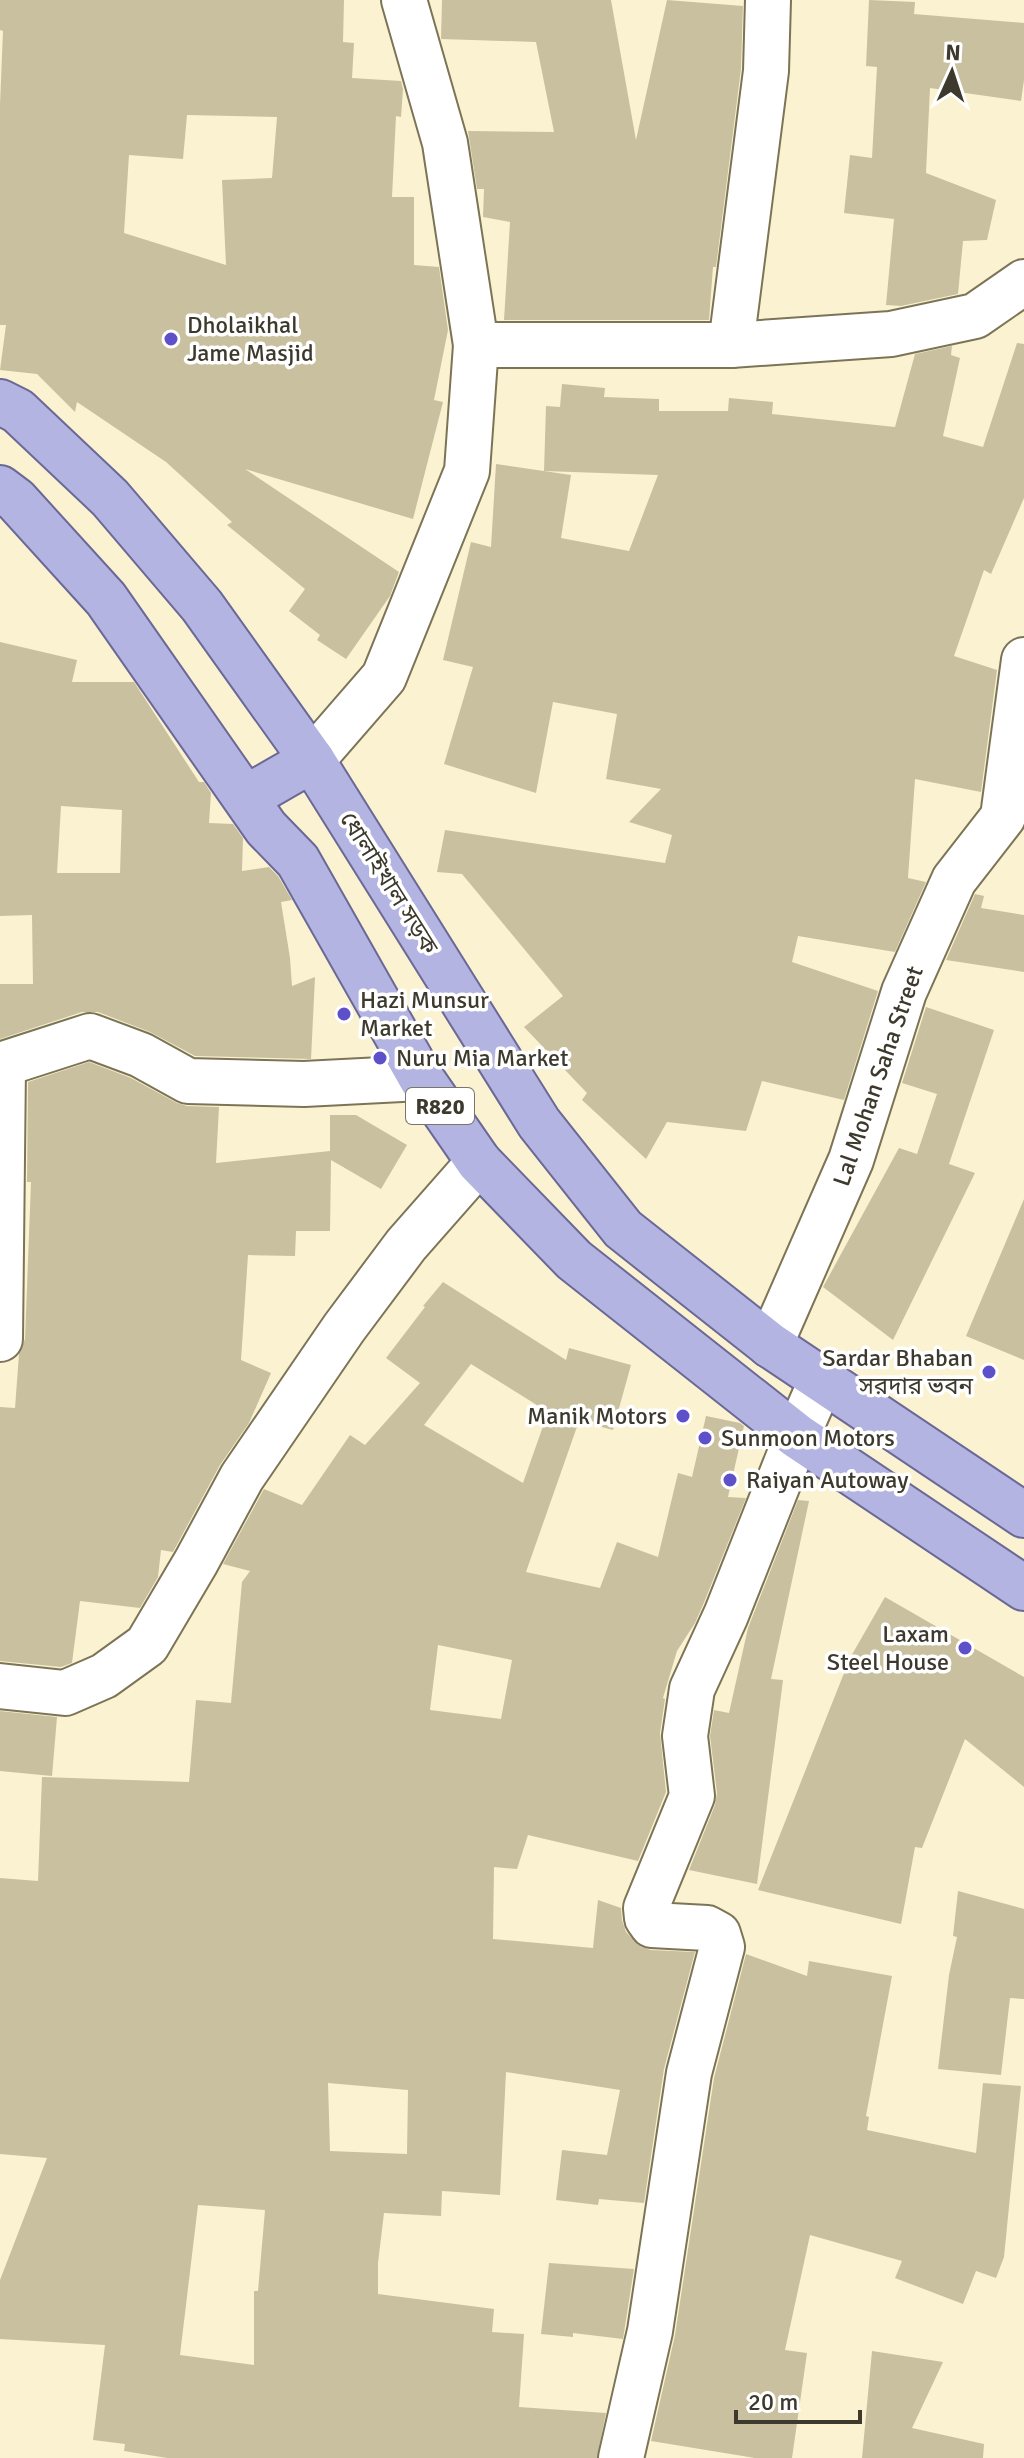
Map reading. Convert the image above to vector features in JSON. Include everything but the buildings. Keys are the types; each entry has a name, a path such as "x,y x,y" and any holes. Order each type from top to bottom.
{"main road":[{"name":"ধোলাইখাল সড়ক","path":"0,402 18,411 110,498 202,606 312,760 539,1123 623,1229 770,1345 1024,1515"},
{"name":"R820","path":"0,488 16,500 106,599 266,828 298,861 421,1078 479,1162 574,1260 797,1436 1024,1588"},
{"path":"246,798 312,760"}],"street":[{"path":"312,760 384,677 467,471 476,345 445,143 404,0"},
{"path":"731,345 766,71 768,0"},
{"path":"476,345 731,345 891,334 975,316 1024,282"},
{"path":"1014,822 1024,660"},
{"name":"Lal Mohan Saha Street","path":"770,1345 851,1160 904,992 954,880 1014,822"},
{"path":"0,1339 2,1065 90,1036 141,1055 188,1081 304,1084 421,1078"},
{"path":"0,1686 65,1693 104,1676 147,1645 242,1477 336,1340 406,1245 479,1162"},
{"path":"621,2458 650,2331 689,2073 722,1947 718,1934 707,1928 652,1925 646,1908 692,1796 685,1736 692,1689 726,1615 822,1379"}],"place":[{"name":"Dholaikhal Jame Masjid","path":"171,339"},
{"name":"Hazi Munsur Market","path":"344,1014"},
{"name":"Nuru Mia Market","path":"380,1058"},
{"name":"Sardar Bhaban সরদার ভবন","path":"989,1372"},
{"name":"Manik Motors","path":"683,1416"},
{"name":"Sunmoon Motors","path":"705,1438"},
{"name":"Raiyan Autoway","path":"730,1480"},
{"name":"Laxam Steel House","path":"965,1648"}]}
